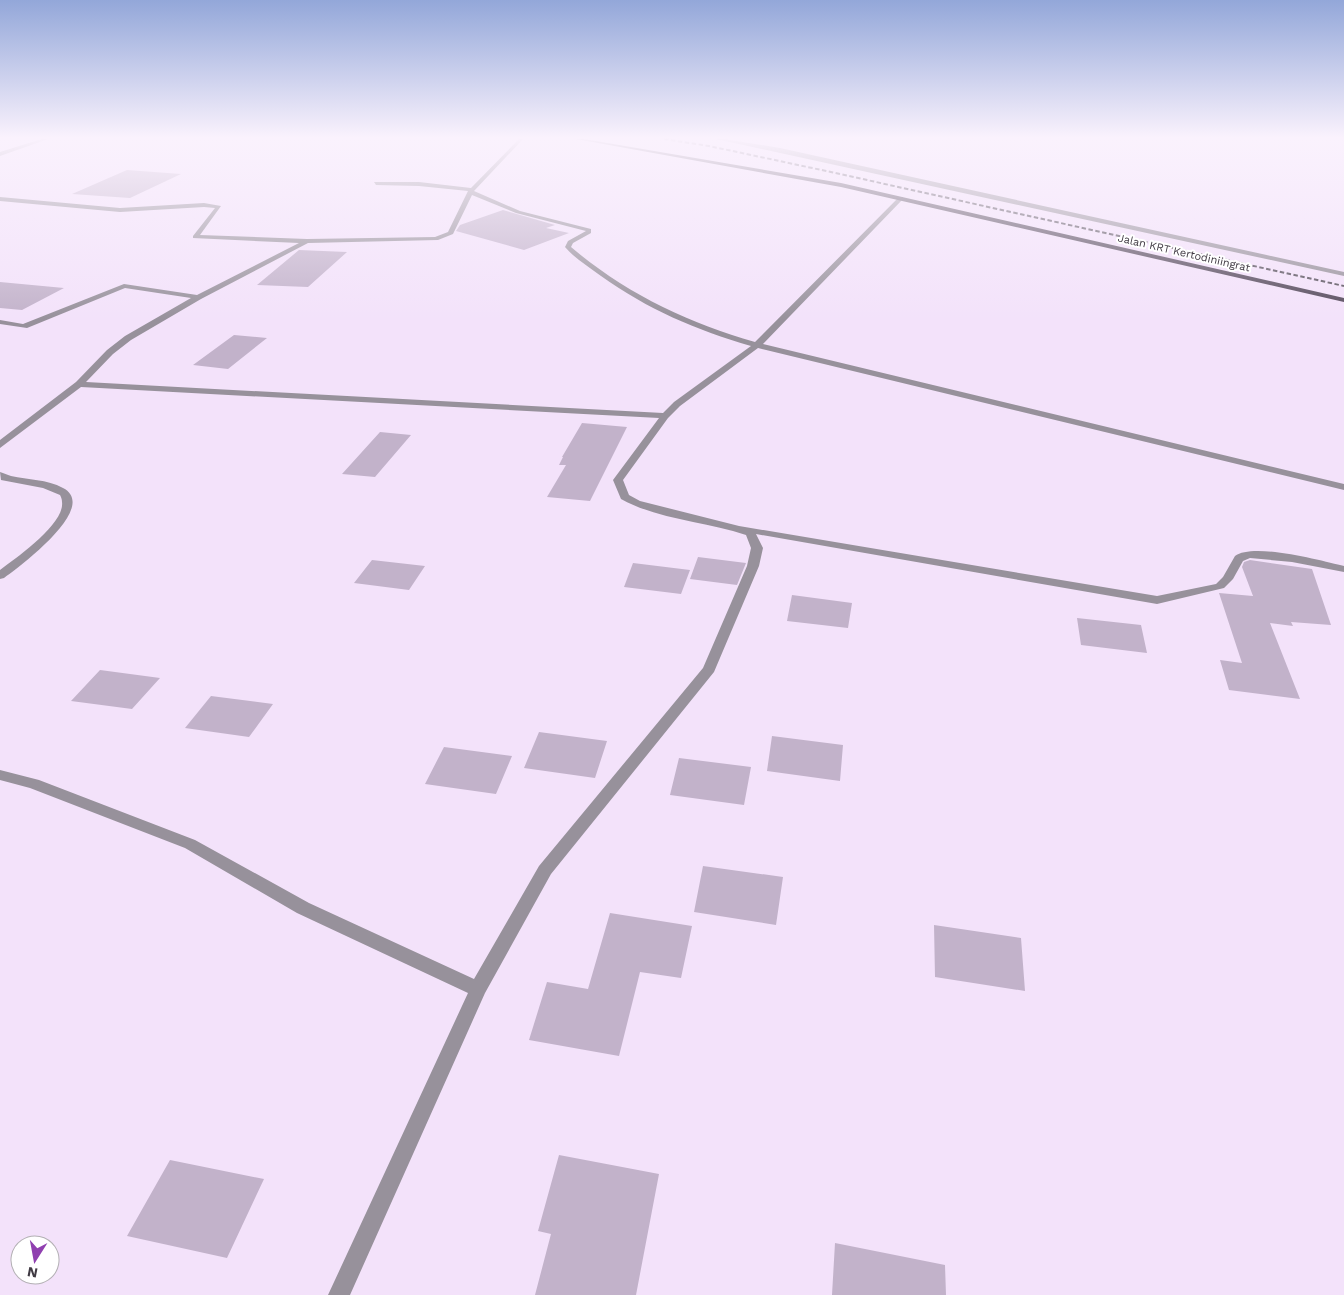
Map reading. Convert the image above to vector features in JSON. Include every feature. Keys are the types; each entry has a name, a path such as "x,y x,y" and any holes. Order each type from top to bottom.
{"main road":[{"name":"Jalan KRT Kertodiniingrat","path":"907,199 1344,300"}],"street":[{"path":"5,199 127,210 204,205 219,207 193,238 307,240 423,239 445,237 454,229 466,199"},
{"path":"490,199 518,212 589,230 589,232 570,242 568,247 621,286 683,321 712,332 757,345 1344,487"},
{"path":"900,199 757,345 677,404 665,416 618,480 624,497 651,508 730,526 1157,600 1220,586 1231,576 1238,559 1244,555 1277,556 1344,569"},
{"path":"1005,199 1344,274"},
{"path":"1,442 79,384 110,352 128,338 198,297 307,240"},
{"path":"0,322 24,326 124,286 198,297"},
{"path":"79,384 665,416"},
{"path":"0,475 4,478 53,488 64,493 68,501 68,509 51,534 0,576"},
{"path":"340,1295 478,989 544,870 709,669 753,566 757,548 750,533 730,526"},
{"path":"0,774 34,784 190,844 303,908 478,989"}],"building":[{"path":"503,210 555,225 546,228 569,233 524,250 456,231 460,225"},
{"path":"299,250 347,252 308,287 257,285"},
{"path":"0,282 64,288 22,310 0,308"},
{"path":"234,335 267,338 228,369 193,365"},
{"path":"582,423 627,427 590,501 547,497 566,465 559,465 562,457"},
{"path":"380,432 411,435 375,477 342,474"},
{"path":"698,557 746,563 737,585 690,579"},
{"path":"372,560 425,566 409,590 354,583"},
{"path":"1250,560 1312,569 1331,625 1291,622 1293,626 1270,623 1300,699 1229,690 1220,660 1242,663 1219,593 1253,596 1242,567 1244,562"},
{"path":"633,563 690,570 681,594 624,587"},
{"path":"792,595 852,603 848,628 787,621"},
{"path":"1077,618 1141,625 1147,653 1081,645"},
{"path":"100,670 160,678 132,709 71,701"},
{"path":"211,696 273,704 249,737 185,728"},
{"path":"539,732 607,741 595,778 524,768"},
{"path":"772,736 843,745 840,781 767,771"},
{"path":"444,747 512,756 496,794 425,784"},
{"path":"679,758 751,767 744,805 670,795"},
{"path":"703,866 783,877 776,925 694,912"},
{"path":"610,913 692,926 681,978 640,972 619,1056 529,1040 547,982 588,989"},
{"path":"934,925 1021,938 1025,991 935,977"},
{"path":"559,1155 659,1174 636,1295 535,1295 551,1234 538,1231"},
{"path":"170,1160 264,1179 227,1258 127,1236"},
{"path":"835,1243 945,1265 946,1295 832,1295"}],"railway":[{"path":"954,199 1344,286"}]}
